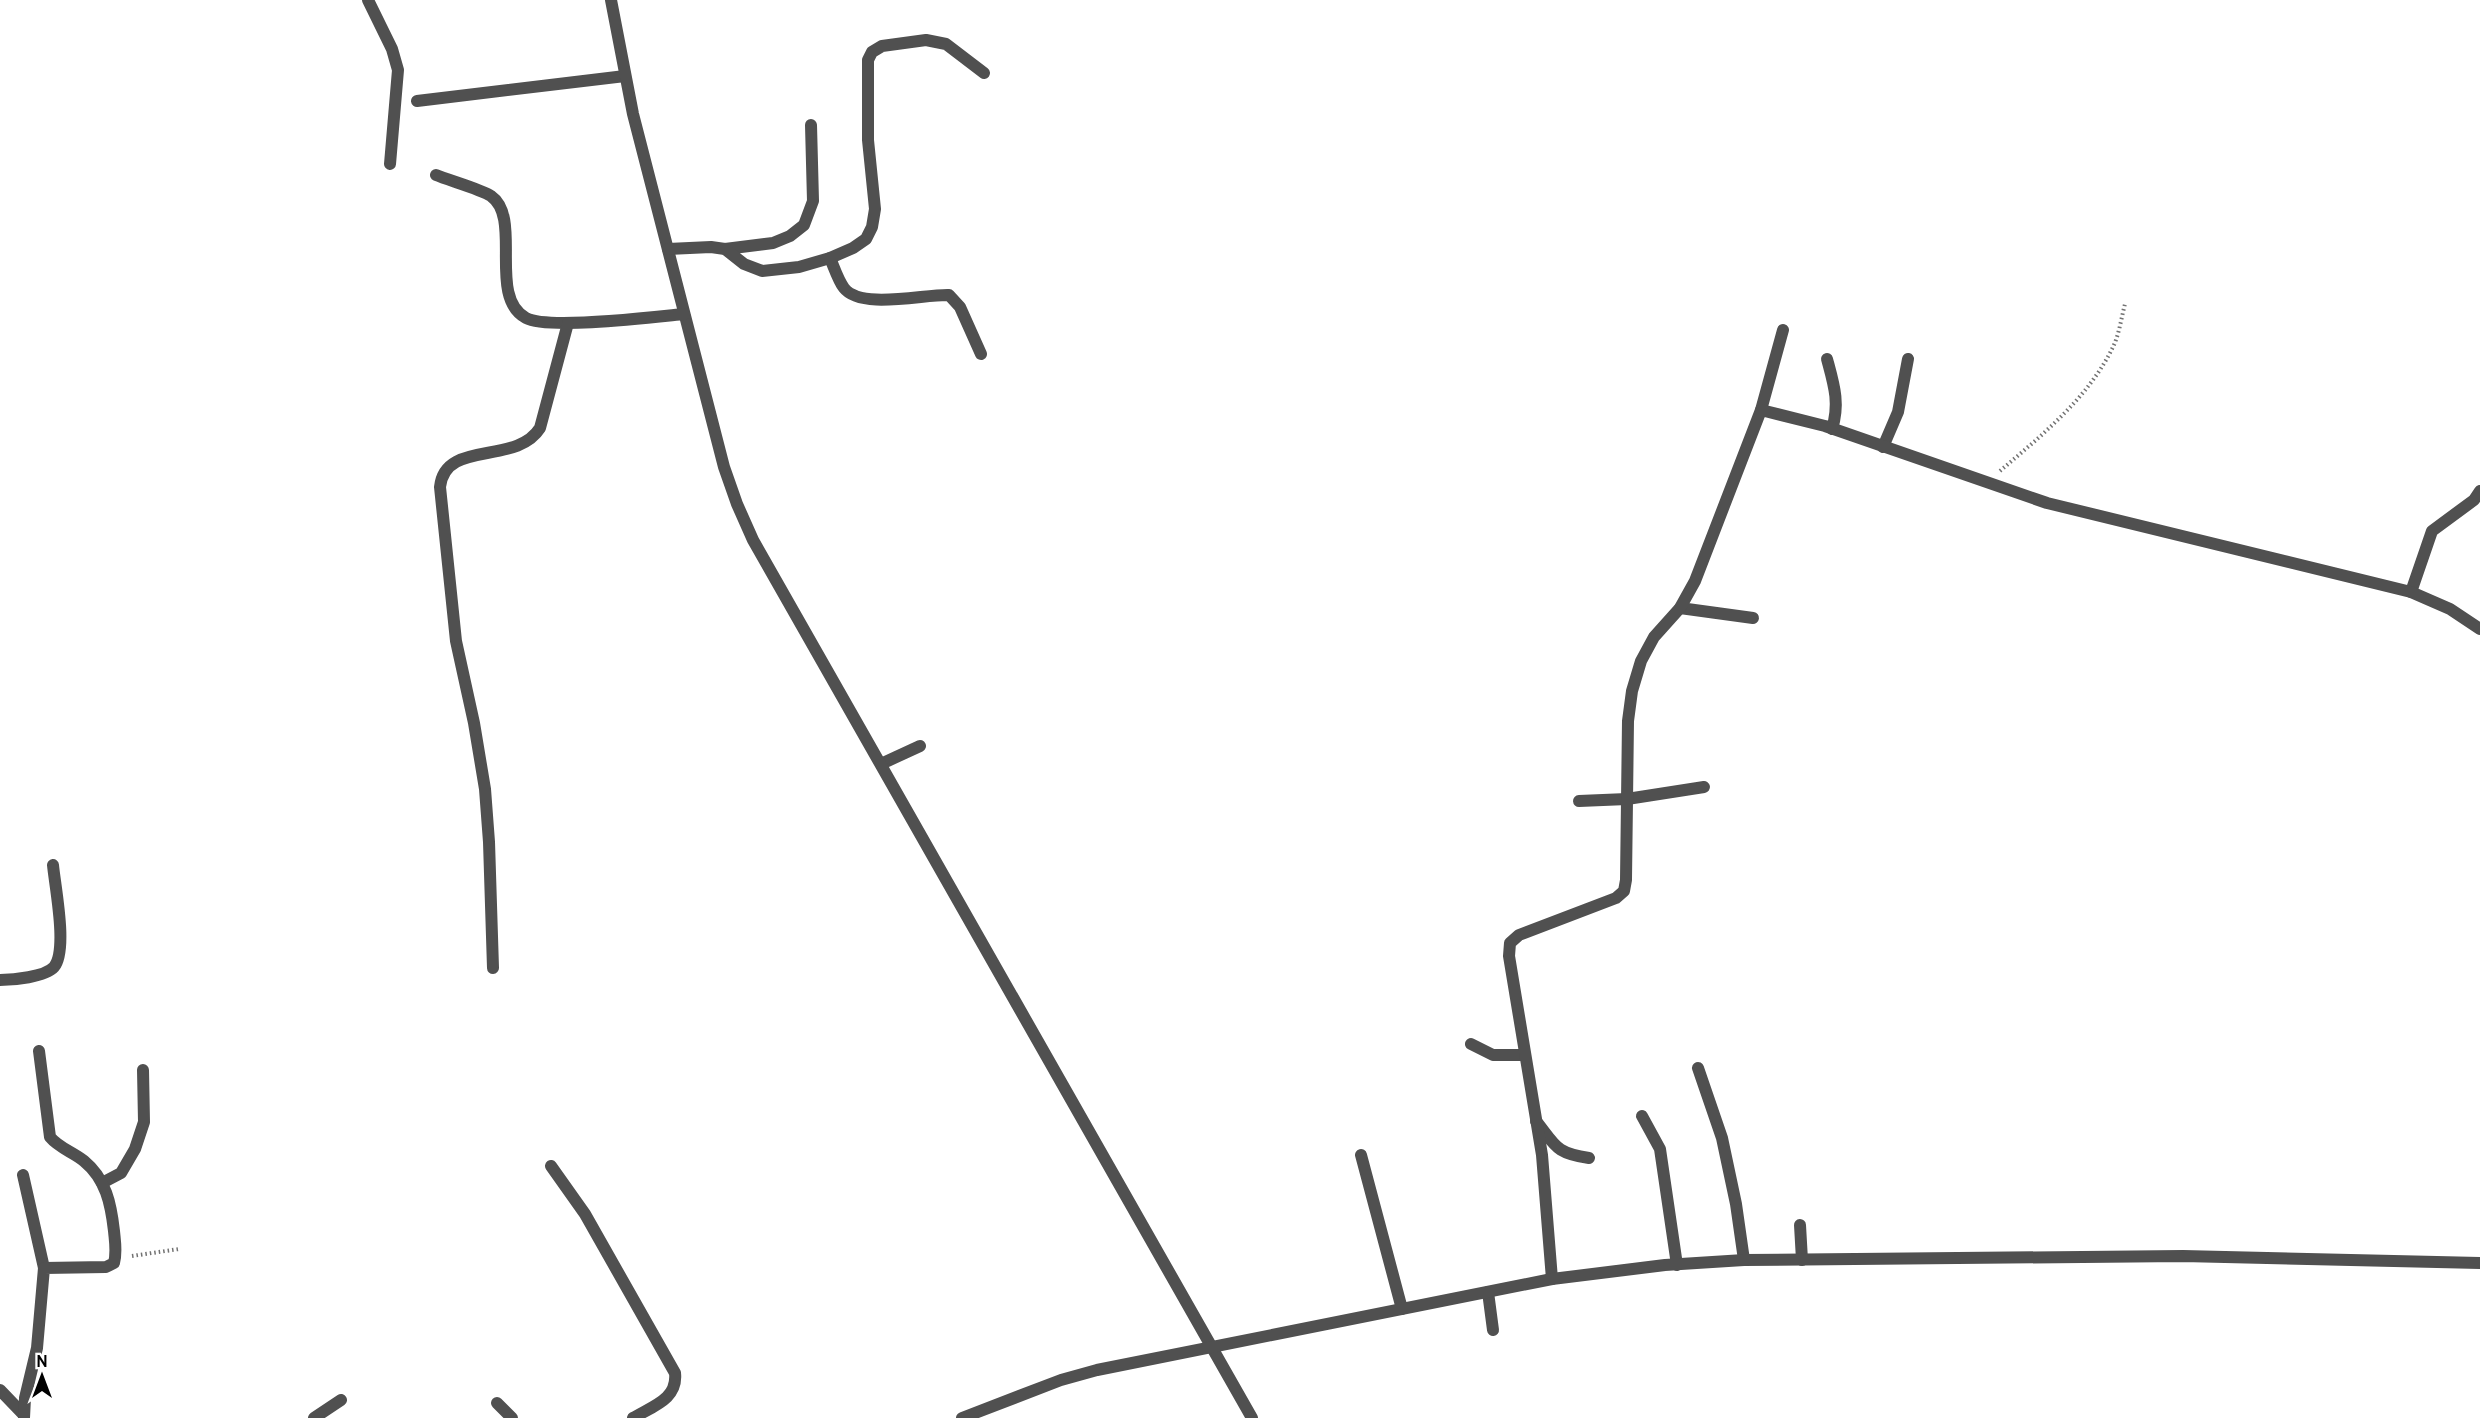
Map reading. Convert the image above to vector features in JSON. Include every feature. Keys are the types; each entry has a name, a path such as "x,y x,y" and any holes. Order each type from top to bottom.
{"street":[{"path":"368,0 392,49 398,70 390,164"},
{"path":"611,0 625,76 724,467 753,540 1252,1418"},
{"path":"725,249 744,264 762,271 800,267 830,258 853,248 866,239 872,227 875,209 868,140 867,60 872,52 882,46 926,40 946,44 984,73"},
{"path":"417,101 625,76"},
{"path":"668,249 711,247 725,249 773,243 789,237 804,225 813,201 811,125"},
{"path":"436,175 491,196 500,206 506,231 507,290 512,305 525,318 540,322 568,323 684,314"},
{"path":"830,258 843,287 849,293 864,300 949,295 960,307 981,354"},
{"path":"493,968 485,789 474,723 456,641 440,487 441,475 447,466 458,461 523,445 534,438 540,428 568,323"},
{"path":"1552,1279 1542,1155 1509,956 1510,943 1519,935 1616,898 1624,891 1628,721 1632,691 1641,661 1654,637 1680,608 1695,581 1761,410 1783,330"},
{"path":"1827,359 1837,396 1837,412 1832,429"},
{"path":"1883,447 1898,412 1908,359"},
{"path":"1761,410 1832,429 2047,503 2411,592 2450,609 2480,629"},
{"path":"2411,592 2432,531 2470,504 2480,491"},
{"path":"1680,608 1752,618"},
{"path":"880,764 920,746"},
{"path":"1579,801 1627,799 1704,788"},
{"path":"0,980 31,977 52,969 58,960 60,940 53,865"},
{"path":"1472,1044 1493,1055 1525,1055"},
{"path":"39,1051 50,1137 55,1143 83,1160 102,1183 112,1210 117,1254 114,1263 106,1267 44,1268"},
{"path":"1698,1068 1722,1138 1736,1204 1744,1260"},
{"path":"102,1183 121,1173 135,1149 144,1122 143,1070"},
{"path":"1642,1116 1660,1149 1677,1265"},
{"path":"1536,1120 1557,1149 1568,1155 1589,1158"},
{"path":"1361,1155 1402,1309"},
{"path":"551,1166 585,1214 675,1372 677,1385 672,1394 633,1418"},
{"path":"23,1175 44,1268 38,1348 25,1398 23,1416"},
{"path":"1800,1225 1802,1260"},
{"path":"962,1418 1061,1380 1097,1370 1552,1279 1677,1265 1744,1260 2183,1256 2480,1263"},
{"path":"1488,1292 1493,1330"},
{"path":"0,1390 23,1416"},
{"path":"314,1418 341,1400"},
{"path":"497,1403 512,1418"}],"path":[{"path":"1986,483 2058,421 2095,377 2113,347 2125,304"},
{"path":"117,1254 136,1256 179,1249"}]}
